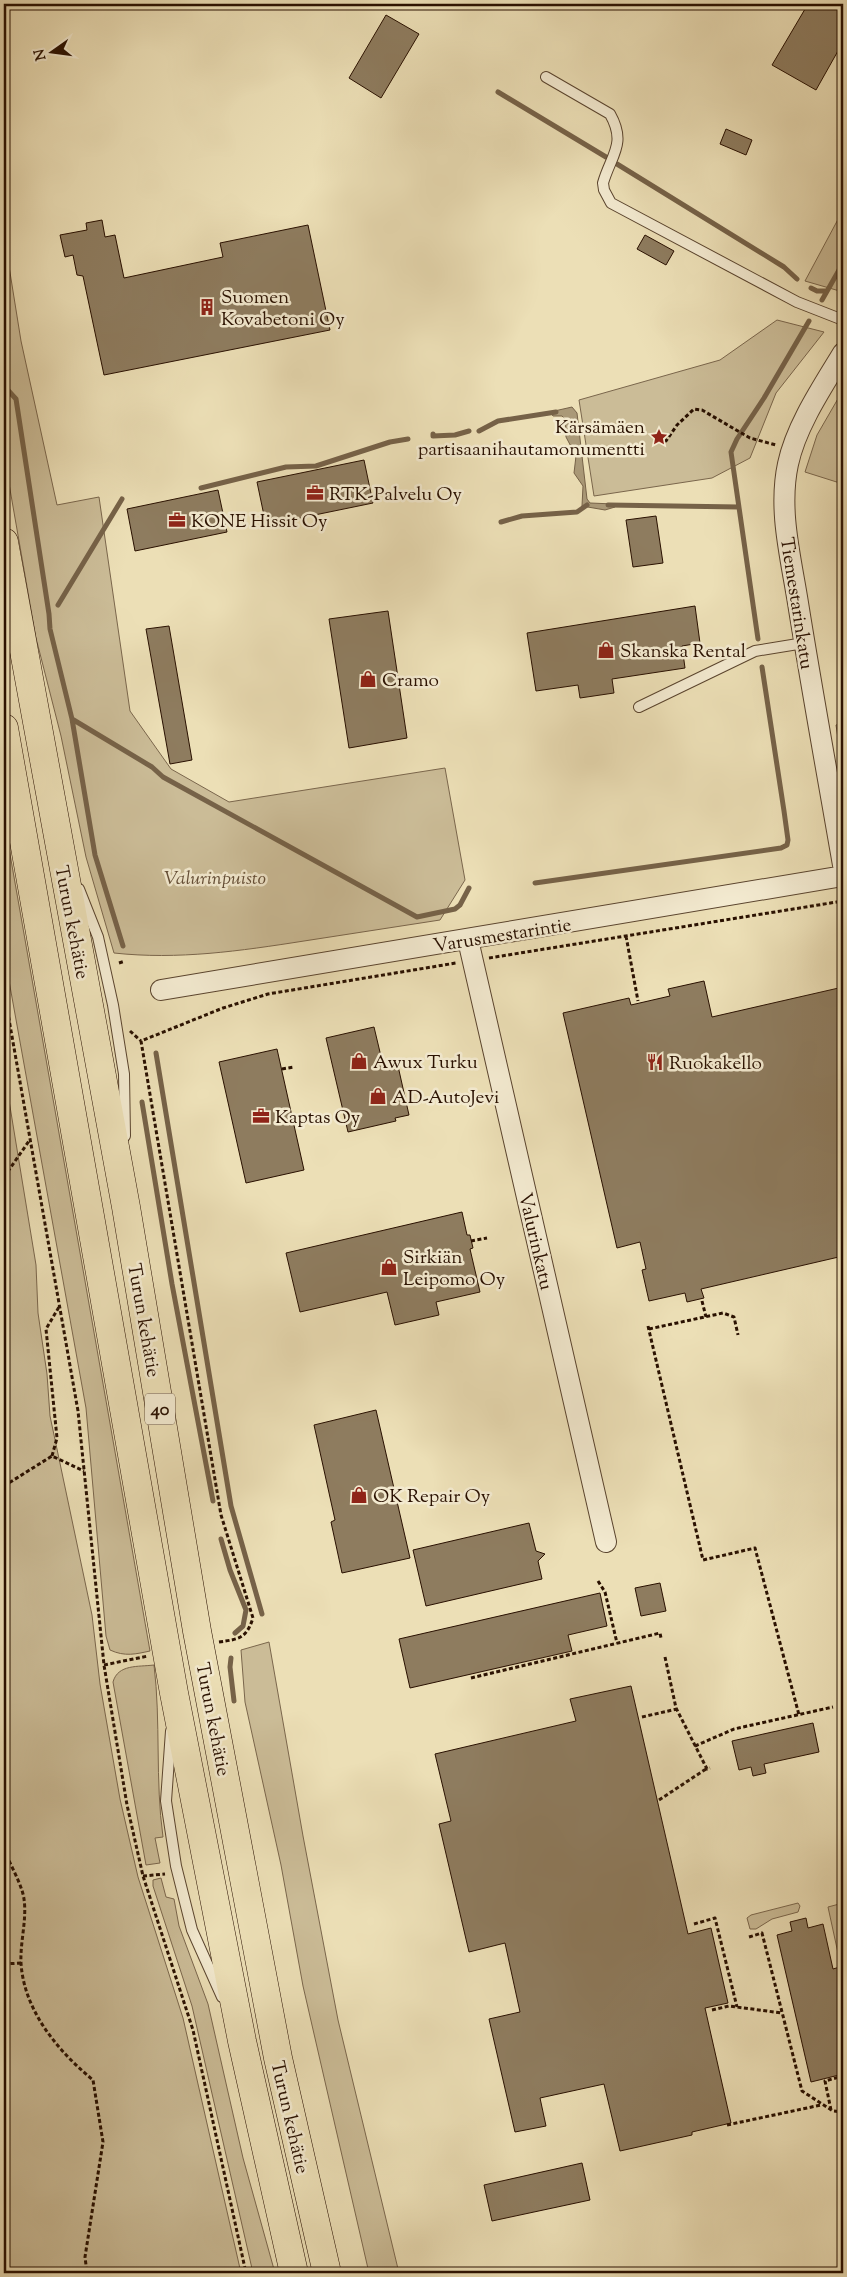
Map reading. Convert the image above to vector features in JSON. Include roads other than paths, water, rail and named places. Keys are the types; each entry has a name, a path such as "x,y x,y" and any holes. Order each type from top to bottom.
{"highway":[{"name":"Turun kehätie","path":"4,542 126,1207 197,1631 278,2058 327,2273"},
{"name":"Turun kehätie","path":"4,728 174,1693 242,2041 294,2273"}],"street":[{"name":"Tiemestarinkatu","path":"843,352 820,392 793,448 788,462 783,489 787,534 804,643 843,865"},
{"name":"Varusmestarintie","path":"161,990 843,876"},
{"name":"Valurinkatu","path":"468,940 606,1542"}],"lane":[{"path":"546,77 610,114 615,123 619,143 604,183 604,190 611,203 797,302 843,320"},
{"path":"638,707 755,651 804,643"}],"waterway":[{"path":"498,92 606,157"},
{"path":"617,164 784,267 797,279"},
{"path":"822,300 843,263"},
{"path":"811,288 817,291 826,291"},
{"path":"758,639 731,452 809,321"},
{"path":"4,380 5,387 16,399 50,629 72,719"},
{"path":"479,431 498,421 556,412"},
{"path":"433,434 433,436 455,435 469,431"},
{"path":"201,488 286,467 316,466 390,442 408,439"},
{"path":"58,605 122,499"},
{"path":"501,522 522,516 577,512 587,505"},
{"path":"608,505 739,507"},
{"path":"535,883 781,848 787,845 784,811 762,667"},
{"path":"123,946 95,855 72,719 152,767 163,777 417,917 455,909 460,905 469,888"},
{"path":"156,1053 231,1506 262,1614"},
{"path":"142,1102 172,1284 213,1501"},
{"path":"221,1539 230,1570 246,1610 243,1626 235,1633"},
{"path":"231,1658 230,1667 234,1701"}],"place":[{"name":"Suomen Kovabetoni Oy","path":"207,307"},
{"name":"Kärsämäen partisaanihautamonumentti","path":"659,437"},
{"name":"RTK-Palvelu Oy","path":"315,493"},
{"name":"KONE Hissit Oy","path":"177,520"},
{"name":"Skanska Rental","path":"606,650"},
{"name":"Cramo","path":"368,679"},
{"name":"Awux Turku","path":"359,1061"},
{"name":"Ruokakello","path":"655,1062"},
{"name":"AD-AutoJevi","path":"378,1096"},
{"name":"Kaptas Oy","path":"261,1116"},
{"name":"Sirkiän Leipomo Oy","path":"389,1267"},
{"name":"OK Repair Oy","path":"359,1495"}],"park label":[{"name":"Valurinpuisto","path":"215,877"}]}
